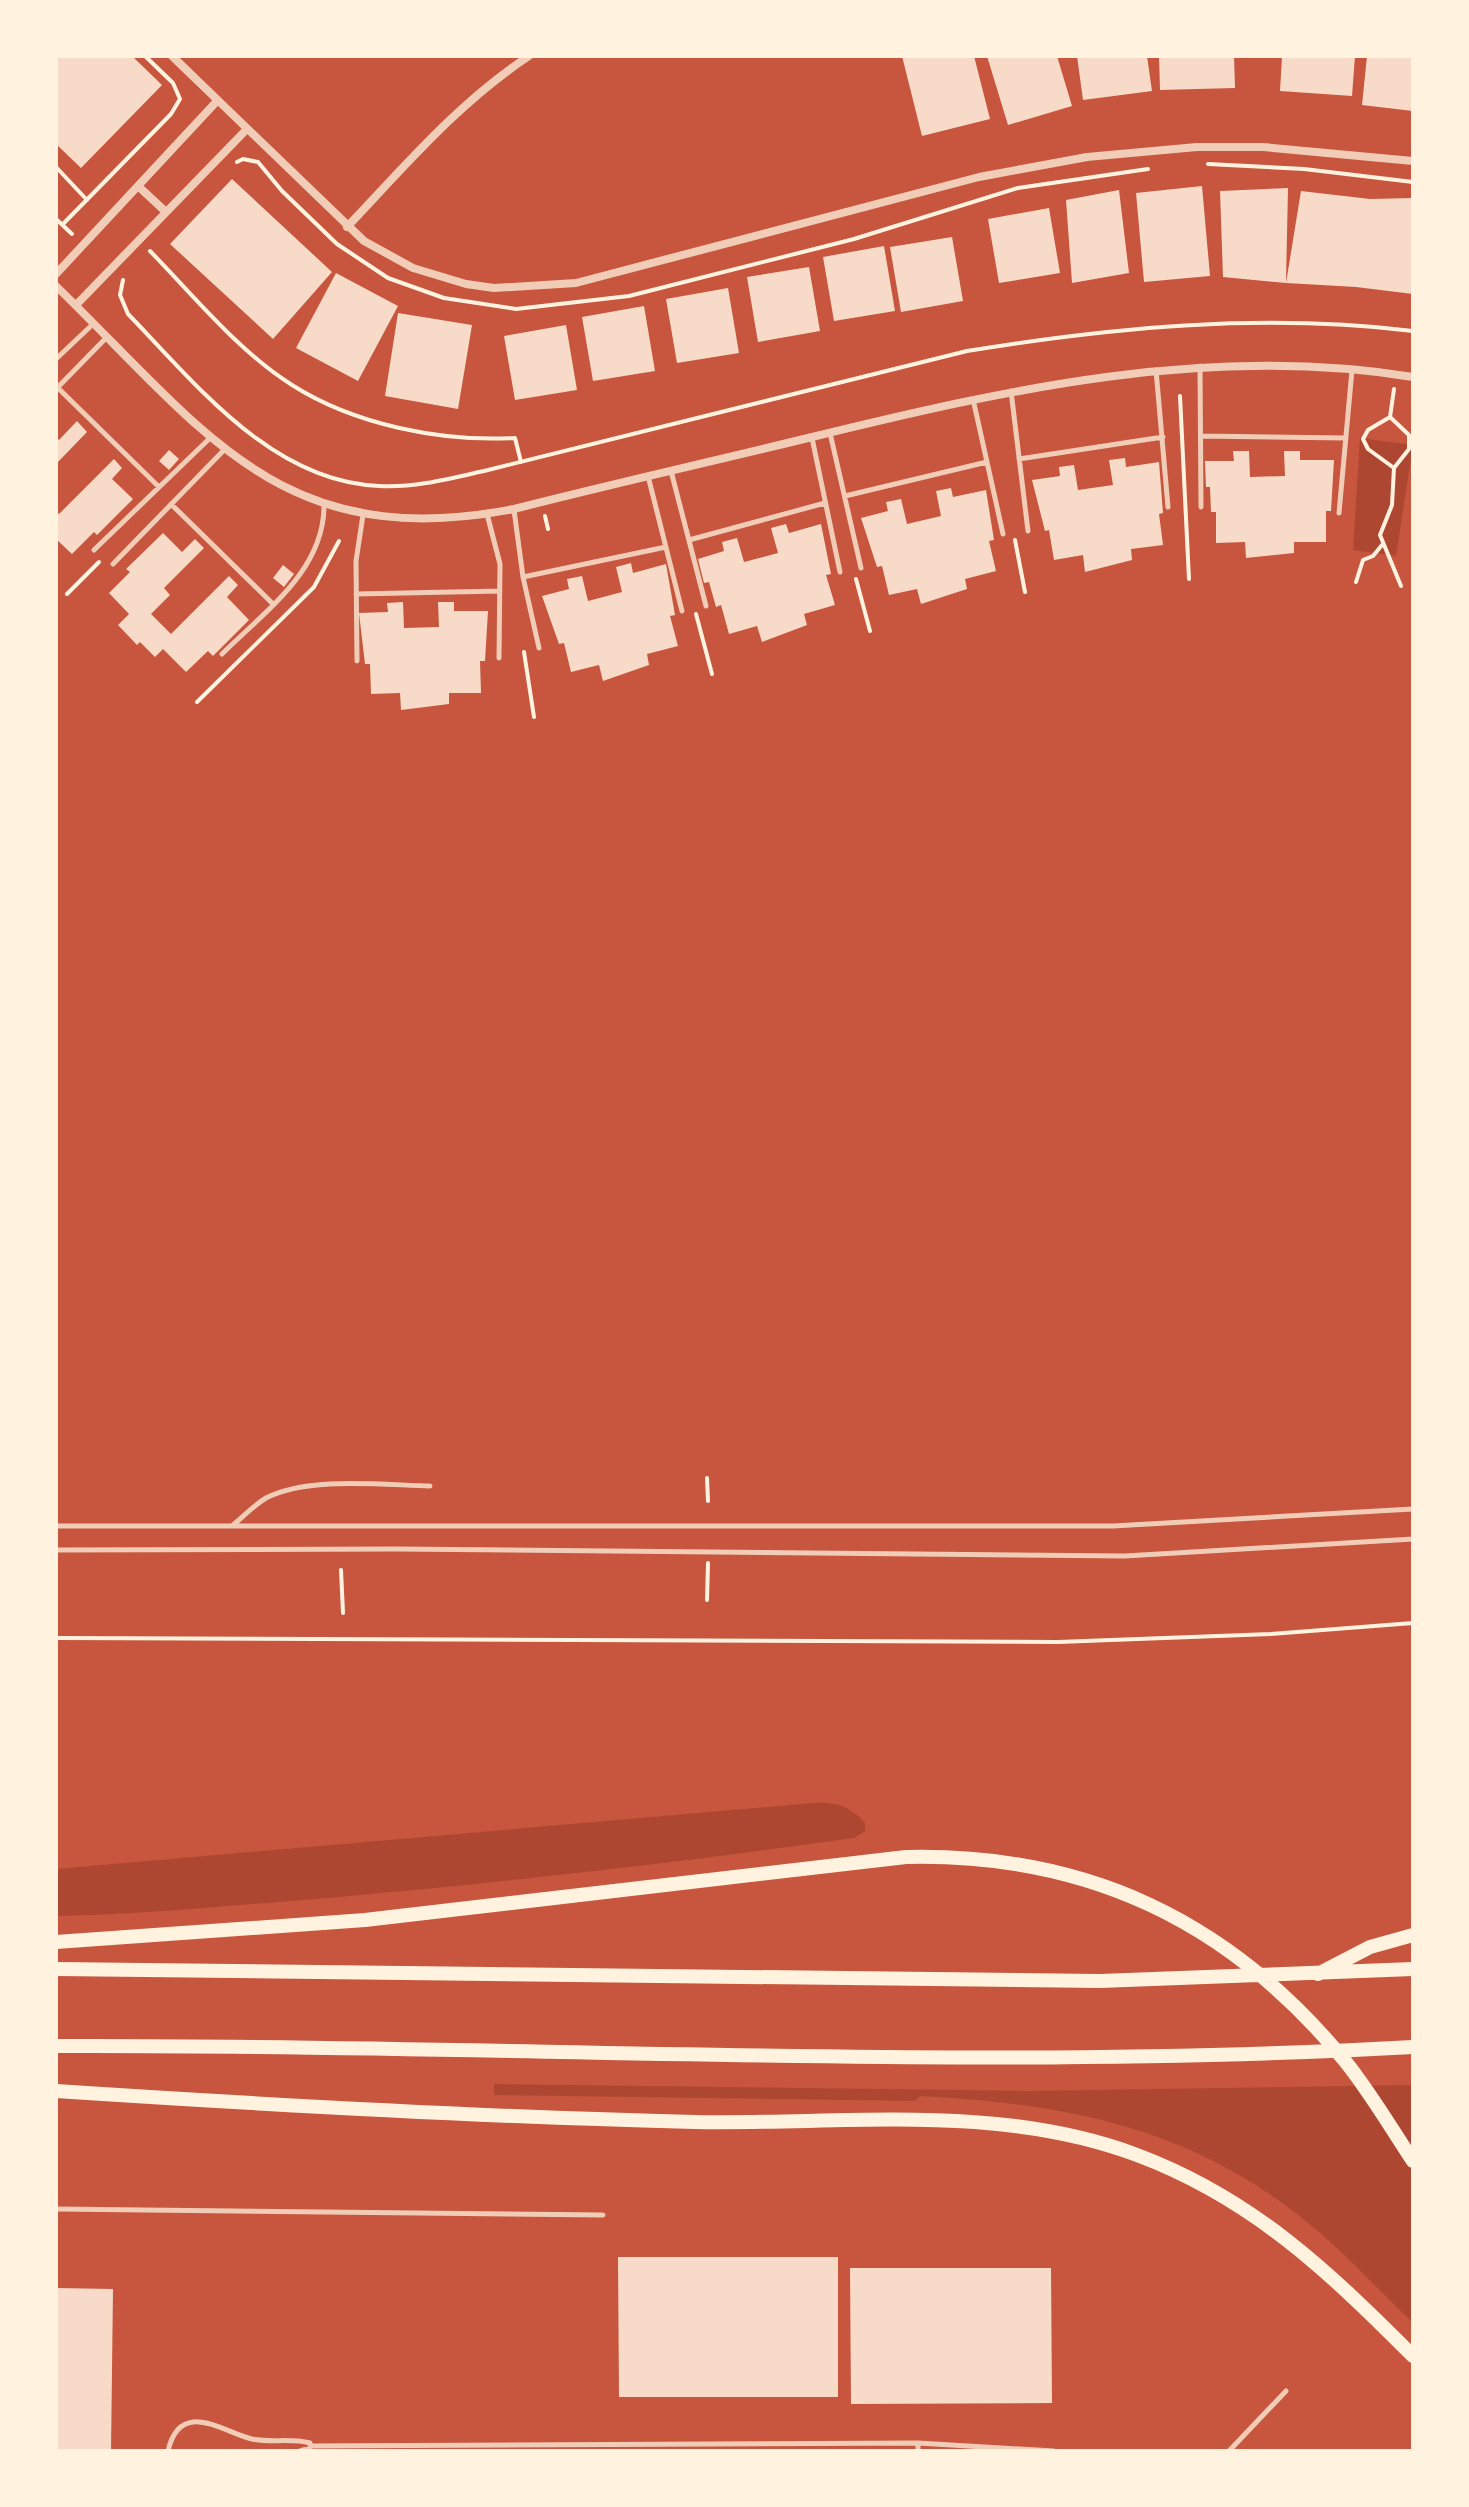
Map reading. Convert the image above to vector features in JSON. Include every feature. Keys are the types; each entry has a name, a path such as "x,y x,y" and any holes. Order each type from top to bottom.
{"main road":[{"path":"56,1942 365,1920 880,1860 945,1856 1022,1863 1097,1882 1133,1896 1169,1912 1235,1953 1294,2004 1347,2064 1413,2161"},
{"path":"1314,1976 1370,1947 1413,1935"},
{"path":"56,1969 1005,1980 1314,1976 1413,1969"},
{"path":"56,2046 461,2048 1004,2059 1173,2057 1413,2047"},
{"path":"56,2091 620,2120 756,2123 974,2121 1056,2132 1135,2154 1199,2182 1247,2209 1313,2258 1413,2356"}],"street":[{"path":"172,56 347,227 387,256 439,277 494,288 549,287 591,279 979,177 1087,157 1197,147 1263,147 1413,161"},
{"path":"347,227 451,118 489,84 529,56"},
{"path":"56,274 217,101"},
{"path":"76,305 246,130"},
{"path":"138,186 166,212"},
{"path":"56,286 210,438 260,475 324,504 363,515 422,520 514,509 1011,390 1156,369 1200,365 1352,369 1413,377"}],"lane":[{"path":"56,359 94,323"},
{"path":"108,337 57,389 159,487"},
{"path":"1200,365 1201,507"},
{"path":"1156,369 1168,507"},
{"path":"1339,513 1352,369"},
{"path":"1011,390 1028,531"},
{"path":"973,398 1003,534"},
{"path":"830,432 861,568"},
{"path":"1201,436 1346,438"},
{"path":"812,437 840,572"},
{"path":"1019,459 1163,437"},
{"path":"94,550 210,438"},
{"path":"113,564 224,450"},
{"path":"845,496 987,462"},
{"path":"671,471 706,606"},
{"path":"648,476 682,611"},
{"path":"689,540 825,503"},
{"path":"171,504 273,604"},
{"path":"222,654 273,604 311,560 321,537 324,504"},
{"path":"514,509 523,577 539,648"},
{"path":"487,514 499,553 499,658"},
{"path":"357,661 357,553 363,515"},
{"path":"523,577 666,547"},
{"path":"356,594 500,591"},
{"path":"232,1526 267,1497 293,1489 329,1485 430,1486"},
{"path":"56,1526 1113,1526 1413,1509"},
{"path":"56,1550 1125,1556 1413,1539"},
{"path":"56,2209 603,2215"},
{"path":"1229,2451 1286,2391"},
{"path":"168,2451 174,2436 184,2426 210,2421 253,2439 307,2441 311,2446"},
{"path":"918,2443 918,2451"},
{"path":"300,2451 311,2446 559,2448 918,2443 1054,2451"}],"path":[{"path":"63,224 171,114 180,99 173,83 145,56"},
{"path":"56,167 87,200"},
{"path":"56,219 72,234"},
{"path":"150,251 257,358 291,385 332,407 365,418 457,436 515,438 521,462"},
{"path":"122,281 120,295 124,308 222,410 266,445 314,471 377,487 426,484 967,351 1027,341 1213,322 1312,321 1413,331"},
{"path":"1390,417 1395,374"},
{"path":"1180,396 1189,579"},
{"path":"1390,417 1411,435 1409,449 1394,468 1392,505 1380,535 1401,586"},
{"path":"1390,417 1368,430 1363,439 1368,449 1394,468"},
{"path":"1356,582 1363,560 1373,556 1382,545"},
{"path":"707,1478 708,1501"},
{"path":"707,1600 708,1552"},
{"path":"341,1570 343,1613"},
{"path":"56,1638 1058,1642 1271,1634 1413,1623"}],"shaded area":[{"path":"1360,438 1413,445 1396,556 1353,550"},
{"path":"813,1803 835,1804 848,1809 865,1823 865,1831 854,1838 503,1881 204,1908 56,1916 56,1869"},
{"path":"494,2084 1030,2091 1413,2085 1413,2323 1321,2234 1263,2190 1218,2163 1172,2142 1125,2126 1026,2106 920,2096 915,2101 494,2095"}],"building":[{"path":"56,56 132,56 162,85 81,168 56,144"},
{"path":"902,56 974,56 990,119 922,136"},
{"path":"987,56 1057,56 1072,106 1008,125"},
{"path":"1077,56 1147,56 1152,91 1083,100"},
{"path":"1159,56 1234,56 1235,88 1160,90"},
{"path":"1282,56 1355,56 1352,96 1280,91"},
{"path":"1367,56 1413,56 1413,111 1362,105"},
{"path":"232,179 332,272 273,339 170,244"},
{"path":"1202,186 1210,276 1144,282 1136,193"},
{"path":"1288,188 1286,283 1223,277 1220,191"},
{"path":"1119,190 1129,273 1072,283 1066,200"},
{"path":"1301,191 1370,199 1413,198 1413,294 1286,283"},
{"path":"1049,208 1060,273 999,283 988,219"},
{"path":"952,237 963,301 901,312 890,247"},
{"path":"884,246 895,311 834,321 823,257"},
{"path":"809,267 820,331 758,342 747,277"},
{"path":"336,273 398,306 358,381 296,348"},
{"path":"728,288 739,353 677,363 666,299"},
{"path":"644,306 655,371 593,381 582,317"},
{"path":"398,313 472,325 458,409 385,396"},
{"path":"566,325 577,390 515,400 504,336"},
{"path":"77,421 87,432 56,464 56,437 59,440"},
{"path":"169,450 179,459 169,470 159,461"},
{"path":"1233,451 1249,451 1250,477 1285,476 1284,451 1300,451 1300,460 1334,460 1331,511 1326,511 1326,542 1294,542 1294,553 1246,558 1245,542 1216,543 1216,512 1211,512 1205,461 1234,461"},
{"path":"1125,458 1126,467 1159,462 1163,513 1159,514 1163,545 1131,549 1132,560 1085,572 1083,555 1054,560 1049,530 1045,531 1032,480 1060,476 1059,467 1074,465 1078,490 1113,485 1109,460"},
{"path":"114,459 122,468 112,479 133,499 97,535 94,532 72,554 56,539 56,512 59,514"},
{"path":"951,488 953,497 986,490 994,540 989,541 996,571 965,579 967,589 921,604 917,589 889,595 882,566 877,567 861,518 888,511 886,502 901,499 907,524 941,516 936,491"},
{"path":"786,524 789,533 821,524 831,574 826,575 835,605 804,614 807,625 762,642 757,626 729,634 721,605 716,607 709,582 704,583 698,559 724,551 722,542 737,538 744,562 778,553 771,528"},
{"path":"163,533 182,552 195,539 204,548 164,588 170,595 151,614 171,634 229,576 238,585 227,597 249,620 213,656 208,651 186,672 163,649 155,657 140,642 137,645 118,625 129,614 109,593 130,572 126,569"},
{"path":"631,563 633,573 666,564 675,615 670,616 678,646 647,654 649,665 603,681 599,665 571,672 564,643 559,644 542,596 569,589 567,579 582,576 588,601 622,592 616,567"},
{"path":"283,565 294,574 284,587 273,578"},
{"path":"403,602 404,628 439,627 438,602 454,602 454,611 488,611 485,661 480,661 481,693 449,693 449,704 401,710 400,693 371,694 370,664 365,664 359,613 388,612 387,603"},
{"path":"618,2257 838,2257 838,2397 619,2397"},
{"path":"850,2268 1051,2268 1052,2403 851,2404"},
{"path":"56,2288 113,2289 111,2451 56,2451"}]}
